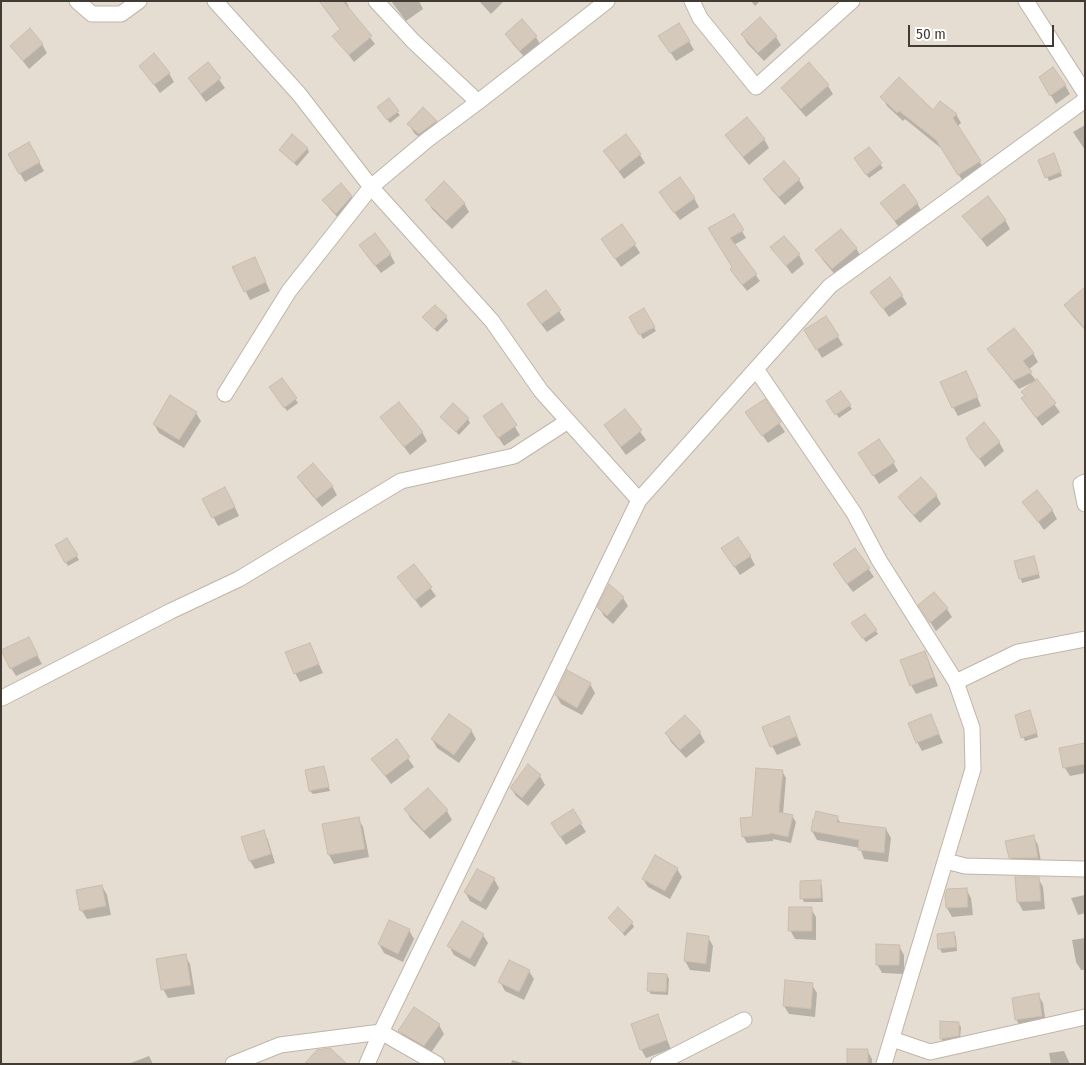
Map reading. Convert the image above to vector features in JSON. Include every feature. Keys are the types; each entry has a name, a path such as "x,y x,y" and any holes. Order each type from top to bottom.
{"street":[{"path":"77,1 92,14 121,14 139,1"},
{"path":"215,1 299,94 370,187 492,321 541,391 639,500"},
{"path":"376,1 413,41 478,102"},
{"path":"225,394 289,291 370,187 427,140 607,1"},
{"path":"692,1 700,18 756,87 852,1"},
{"path":"1026,1 1085,93"},
{"path":"367,1064 639,500 830,286 1085,100"},
{"path":"756,369 854,513 879,560 956,682 972,728 973,769 884,1064"},
{"path":"2,698 171,611 239,579 401,481 514,456 568,421"},
{"path":"1085,482 1081,484 1085,504"},
{"path":"956,682 1018,652 1085,639"},
{"path":"946,860 964,866 1085,869"},
{"path":"892,1039 930,1052 1085,1017"},
{"path":"658,1064 744,1020"},
{"path":"233,1064 280,1046 381,1032 437,1064"}],"shaded area":[{"path":"1,1 1085,1 1085,1064 1,1064"}],"building":[{"path":"319,1 343,1 372,36 349,55 332,36 340,29"},
{"path":"760,17 777,36 758,53 741,34"},
{"path":"522,19 537,36 520,51 505,34"},
{"path":"679,23 690,41 670,53 658,36"},
{"path":"30,28 43,44 23,61 10,46"},
{"path":"154,53 170,73 154,85 139,66"},
{"path":"208,62 221,78 201,94 188,78"},
{"path":"809,62 829,85 801,109 781,88"},
{"path":"1053,67 1066,85 1050,96 1039,77"},
{"path":"899,77 933,110 940,101 957,114 953,118 981,161 958,175 936,140 899,111 897,113 880,97"},
{"path":"389,98 399,111 387,120 377,107"},
{"path":"423,107 437,121 419,134 407,124"},
{"path":"747,117 765,139 743,157 725,135"},
{"path":"292,134 308,148 294,163 279,150"},
{"path":"626,134 641,154 619,171 603,151"},
{"path":"29,142 40,162 19,174 8,154"},
{"path":"869,147 882,163 866,175 854,158"},
{"path":"1054,153 1061,172 1045,178 1038,160"},
{"path":"784,161 800,179 779,197 763,179"},
{"path":"680,177 695,198 674,213 659,192"},
{"path":"444,181 465,203 446,221 425,200"},
{"path":"341,183 352,196 336,214 322,200"},
{"path":"904,184 918,203 895,221 880,203"},
{"path":"988,196 1006,220 981,239 962,216"},
{"path":"734,214 744,230 730,238 757,274 742,285 730,269 732,267 708,228"},
{"path":"622,224 636,244 615,259 601,239"},
{"path":"841,229 857,248 832,269 815,250"},
{"path":"375,233 391,254 375,266 359,245"},
{"path":"784,236 800,254 786,266 770,247"},
{"path":"255,257 266,282 244,292 232,267"},
{"path":"890,277 903,295 883,309 870,292"},
{"path":"1085,287 1085,329 1064,305"},
{"path":"546,290 561,310 541,324 527,304"},
{"path":"435,305 447,316 434,329 422,317"},
{"path":"644,308 655,327 639,335 629,317"},
{"path":"826,316 839,336 816,350 804,330"},
{"path":"1014,328 1034,353 1023,361 1032,372 1013,381 987,349"},
{"path":"966,371 978,397 952,408 940,382"},
{"path":"282,378 297,398 284,408 269,387"},
{"path":"1037,379 1056,403 1036,418 1021,398 1025,396 1021,392"},
{"path":"841,391 851,405 835,415 826,401"},
{"path":"170,395 197,412 179,440 153,424"},
{"path":"765,399 781,422 762,436 745,412"},
{"path":"399,402 423,432 404,447 380,417"},
{"path":"453,403 469,418 456,432 440,417"},
{"path":"502,403 517,425 498,438 483,416"},
{"path":"625,409 642,430 621,447 604,425"},
{"path":"984,422 1000,442 979,459 971,449 966,438"},
{"path":"879,439 895,462 873,476 858,453"},
{"path":"313,463 333,486 316,499 297,477"},
{"path":"921,477 937,495 914,515 898,497"},
{"path":"225,487 235,507 212,518 202,499"},
{"path":"1037,490 1053,510 1038,522 1022,502"},
{"path":"738,537 751,556 734,567 721,548"},
{"path":"67,538 78,555 65,563 55,545"},
{"path":"855,548 870,568 847,584 833,564"},
{"path":"1034,556 1039,574 1019,579 1014,561"},
{"path":"414,564 432,587 415,600 397,577"},
{"path":"609,584 624,597 607,616 597,607"},
{"path":"934,592 948,608 930,623 918,605"},
{"path":"865,614 877,630 863,639 851,623"},
{"path":"29,637 38,655 10,669 1,650"},
{"path":"310,643 319,664 294,674 285,652"},
{"path":"925,651 934,677 910,686 900,660"},
{"path":"567,670 591,683 577,708 555,695"},
{"path":"1030,710 1037,733 1021,738 1015,715"},
{"path":"449,714 472,730 454,755 431,739"},
{"path":"931,714 939,734 916,743 908,723"},
{"path":"685,715 701,732 680,750 665,733"},
{"path":"789,716 797,736 770,747 762,727"},
{"path":"397,739 410,757 385,776 371,759"},
{"path":"1085,743 1085,764 1063,768 1059,748"},
{"path":"528,764 541,775 522,798 510,788"},
{"path":"324,766 329,787 309,791 305,770"},
{"path":"756,768 783,770 779,812 793,815 788,837 770,833 742,837 740,818 752,817"},
{"path":"428,788 448,810 424,831 404,809"},
{"path":"573,809 582,823 560,837 551,823"},
{"path":"816,811 838,816 837,822 886,828 884,853 858,850 859,840 811,831"},
{"path":"359,817 365,849 328,855 322,824"},
{"path":"264,830 271,854 249,861 241,837"},
{"path":"1034,835 1038,858 1009,858 1005,841"},
{"path":"655,855 678,868 665,891 642,879"},
{"path":"477,869 495,878 481,902 464,892"},
{"path":"1015,877 1039,877 1041,901 1017,902"},
{"path":"821,880 821,898 800,899 800,881"},
{"path":"102,885 106,906 80,911 76,890"},
{"path":"967,888 968,907 946,908 945,895 947,889"},
{"path":"618,907 633,922 623,933 608,918"},
{"path":"789,907 812,907 812,931 788,931"},
{"path":"389,920 410,929 398,954 378,944"},
{"path":"462,921 484,934 470,959 447,946"},
{"path":"954,932 956,947 938,949 937,934"},
{"path":"687,933 709,936 706,964 684,961"},
{"path":"876,944 900,945 899,965 876,965"},
{"path":"186,954 191,985 161,990 156,959"},
{"path":"509,960 530,970 519,992 498,982"},
{"path":"648,973 667,974 666,992 647,991"},
{"path":"785,980 813,983 811,1009 783,1006"},
{"path":"1039,993 1042,1016 1015,1020 1012,998"},
{"path":"414,1007 440,1024 424,1046 398,1031"},
{"path":"658,1014 667,1040 640,1050 631,1024"},
{"path":"940,1021 959,1022 959,1036 940,1039"},
{"path":"330,1048 347,1064 304,1064 317,1050"},
{"path":"847,1049 868,1049 868,1064 847,1064"}]}
